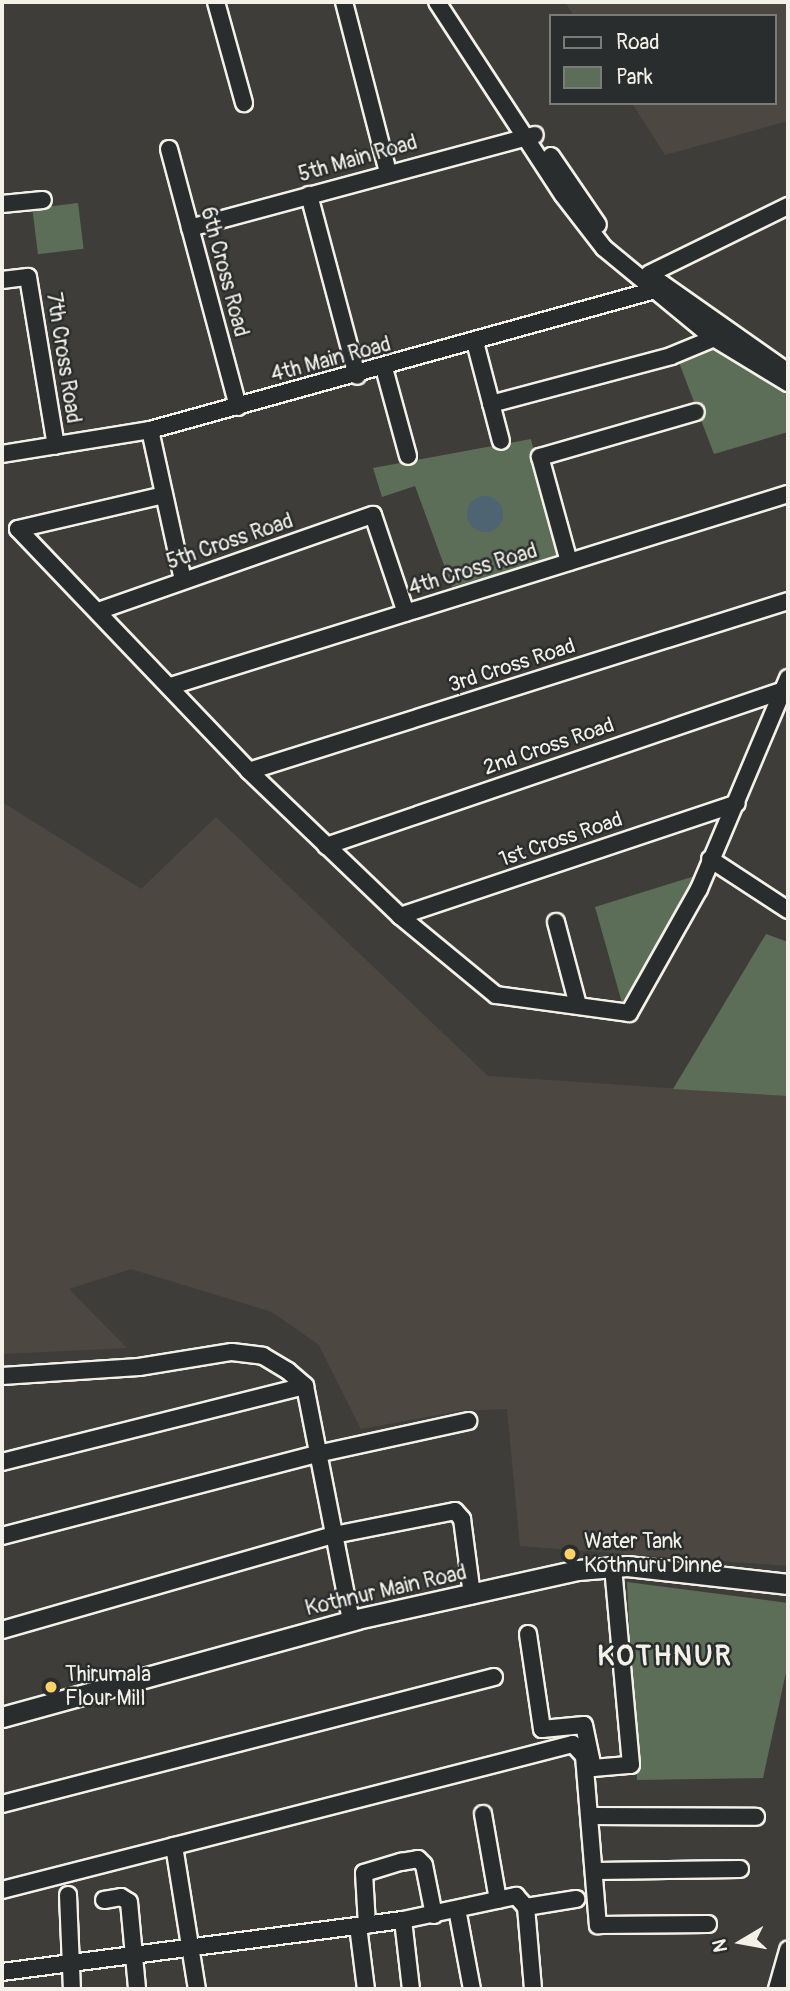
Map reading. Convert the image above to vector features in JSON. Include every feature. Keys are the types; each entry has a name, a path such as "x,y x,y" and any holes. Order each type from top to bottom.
{"main road":[{"name":"Kothnur Main Road","path":"2,1717 351,1620 613,1566 788,1584"}],"street":[{"path":"216,2 244,103"},
{"path":"344,2 388,172"},
{"path":"437,2 531,136 598,225 649,274 659,289 729,336 788,371"},
{"path":"450,2 589,232 712,337 788,383"},
{"name":"5th Main Road","path":"190,228 388,172 531,136"},
{"name":"6th Cross Road","path":"169,149 238,407"},
{"path":"309,195 357,376"},
{"path":"2,204 43,200"},
{"path":"649,274 788,206"},
{"name":"7th Cross Road","path":"2,280 28,276 56,446"},
{"name":"4th Main Road","path":"2,454 150,430 357,376 659,289"},
{"path":"491,404 670,356 712,337 729,336"},
{"path":"475,342 501,441"},
{"path":"384,368 408,456"},
{"path":"569,562 540,457 696,412"},
{"path":"150,430 183,580"},
{"name":"4th Cross Road","path":"170,686 788,494"},
{"path":"164,495 18,529 101,610 249,771 400,916 496,995 629,1013 699,889 787,683"},
{"name":"5th Cross Road","path":"101,610 373,515 406,613"},
{"name":"3rd Cross Road","path":"249,771 788,601"},
{"name":"2nd Cross Road","path":"326,846 787,683"},
{"name":"1st Cross Road","path":"400,916 737,803"},
{"path":"710,859 788,910"},
{"path":"556,922 578,1005"},
{"path":"2,1376 139,1367 232,1352 263,1356 305,1386 351,1620"},
{"path":"2,1462 305,1386"},
{"path":"2,1536 317,1454 468,1421"},
{"path":"2,1630 334,1535 455,1511 462,1519 472,1595"},
{"path":"528,1634 542,1729 584,1724 593,1768 631,1765 613,1566"},
{"path":"2,1804 494,1677"},
{"path":"2,1890 573,1744 584,1756 596,1871 598,1925 708,1924"},
{"path":"482,1814 498,1900"},
{"path":"591,1816 756,1817"},
{"path":"174,1846 197,1989"},
{"path":"366,1989 363,1873 401,1861 418,1859 424,1865 434,1915"},
{"path":"596,1871 740,1869"},
{"path":"68,1895 72,1989"},
{"path":"2,1972 134,1952 404,1920 516,1896 526,1907 533,1989"},
{"path":"104,1900 121,1897 130,1902 136,1989"},
{"path":"526,1907 576,1899"},
{"path":"457,1909 472,1989"},
{"path":"404,1920 411,1989"},
{"path":"780,1985 788,1950"}],"shaded area":[{"path":"565,2 788,2 788,121 665,155 633,105 776,105 776,14 573,14"},
{"path":"2,802 141,889 216,817 488,1076 788,1096 788,1566 520,1546 507,1409 459,1411 361,1429 319,1345 272,1312 131,1269 69,1289 127,1348 2,1354"}],"green space":[{"path":"78,203 84,249 38,254 32,209"},
{"path":"710,343 788,391 788,432 714,454 678,360"},
{"path":"531,439 558,556 452,587 415,486 382,497 373,468"},
{"path":"698,875 622,1003 595,907"},
{"path":"766,934 788,942 788,1096 673,1089"},
{"path":"627,1582 788,1603 788,1663 763,1778 637,1780"}],"water":[{"path":"485,496 498,501 503,514 498,527 485,532 472,527 467,514 472,501"}],"place":[{"name":"Water Tank Kothnuru Dinne","path":"570,1554"},
{"name":"Thirumala Flour Mill","path":"51,1687"}],"district":[{"name":"KOTHNUR","path":"665,1657"}]}
